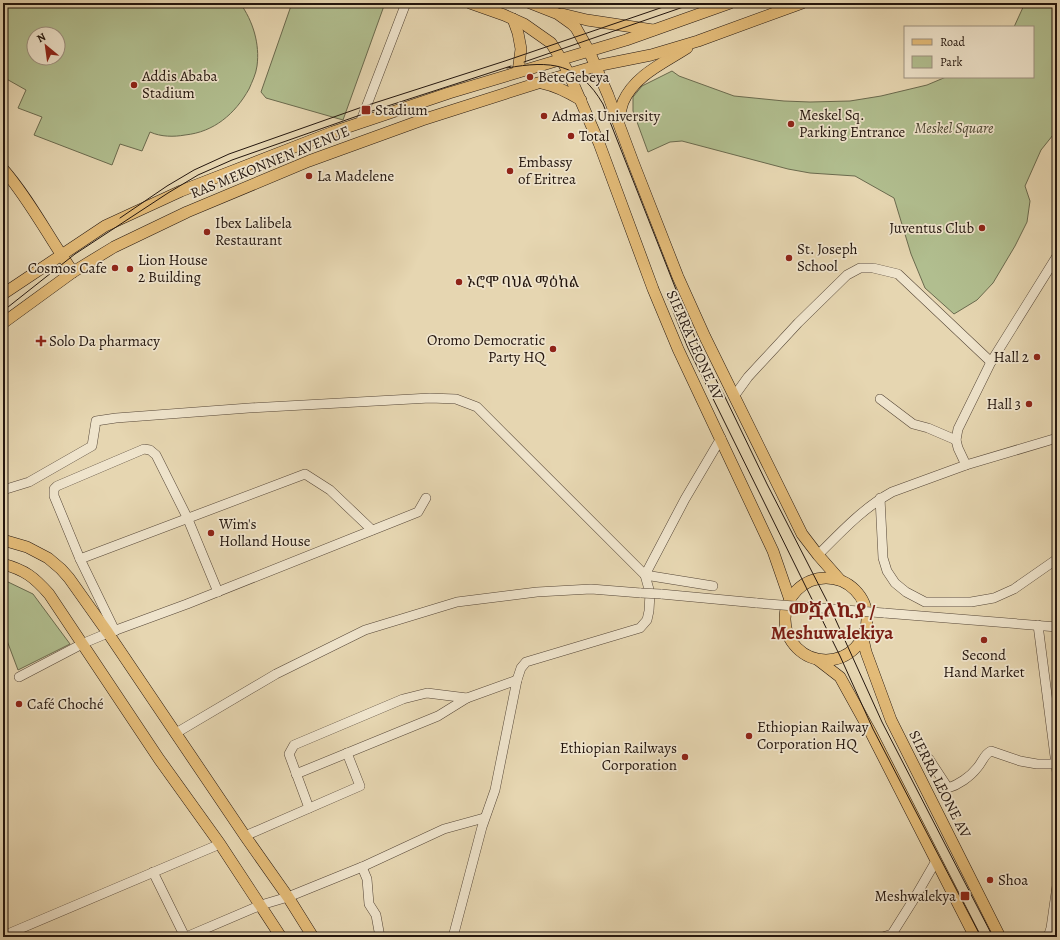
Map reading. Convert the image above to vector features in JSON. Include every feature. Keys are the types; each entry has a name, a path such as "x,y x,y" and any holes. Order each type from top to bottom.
{"main road":[{"name":"SIERRA LEONE AV","path":"470,3 524,24 551,42 561,59 581,100 599,143 653,289 678,349 774,551 790,600"},
{"path":"530,3 558,14 654,30"},
{"name":"RAS MEKONNEN AVENUE","path":"3,294 105,226 159,201 270,156 360,123 449,93 626,40 730,3"},
{"path":"618,121 622,104 626,96 641,78 654,68 698,41 802,3"},
{"path":"558,14 576,28 589,51 618,121 678,277 705,337 735,395 802,534 818,556 840,580 856,589 866,604 868,622 863,639 854,650 844,657 831,660 818,660"},
{"path":"514,19 521,49 518,72"},
{"name":"RAS MEKONNEN AVENUE","path":"3,323 73,272 114,246 187,212 288,170 422,120 538,83 596,66 698,41"},
{"path":"538,83 564,89 581,100"},
{"path":"3,169 18,186 73,272"},
{"path":"3,540 27,547 48,558 61,569 111,632 176,733 288,897 313,937"},
{"path":"3,564 16,567 36,579 50,594 84,643 159,759 220,844 281,937"},
{"path":"840,580 826,578 811,580 799,588 790,600 785,614 786,629 792,643 803,654 818,660 840,677 871,733 975,937"},
{"name":"SIERRA LEONE AV","path":"863,639 891,720 1000,937"}],"street":[{"path":"360,123 406,3"},
{"path":"966,465 956,440 958,429 991,362 1057,256"},
{"path":"735,395 748,377 798,323 847,275 860,268 873,268 898,274 991,362"},
{"path":"3,490 29,482 92,446 96,421 116,418 273,406 405,398 456,399 477,408 645,575 650,593 647,620 640,628 526,662 521,668 517,680 495,790 484,818 453,937"},
{"path":"880,399 913,424 928,428 956,440"},
{"path":"645,575 685,499 720,438"},
{"path":"818,556 860,513 880,498 892,492 966,465 1057,438"},
{"path":"111,632 54,496 54,489 57,486 144,449 150,450 156,455 187,517 218,592"},
{"path":"80,558 305,474 330,490 372,530"},
{"path":"18,677 84,643 218,592 418,512 426,498"},
{"path":"880,498 883,558 887,571 894,583 906,592 925,602 971,602 994,598 1014,589 1057,559"},
{"path":"645,575 714,586"},
{"path":"176,733 276,674 365,630 457,602 545,592 591,590 662,594 1057,627"},
{"path":"929,759 948,788 954,786 969,776 978,768 987,752 991,751 1026,762 1056,768 1052,726 1038,625"},
{"path":"296,774 438,716 467,698 517,680"},
{"path":"309,808 289,754 294,745 403,699 427,693 467,698"},
{"path":"245,836 360,786 347,753"},
{"path":"153,872 186,937 261,905 288,897 362,867 444,830 484,818"},
{"path":"3,936 16,934 153,872 220,844"},
{"path":"883,937 892,934 914,900 936,861"},
{"path":"362,867 367,879 369,904 376,915 380,937"},
{"path":"1052,932 1057,886"}],"green space":[{"name":"Addis Ababa Stadium","path":"3,3 240,3 249,17 256,41 258,58 254,78 243,98 230,114 214,126 196,133 168,136 150,132 142,151 120,144 112,165 34,135 42,117 18,108 26,90 3,77"},
{"path":"292,3 385,3 343,120 266,98 261,92"},
{"name":"Meskel Square","path":"1025,3 1057,3 1057,130 1041,150 1025,186 1030,201 1027,222 1015,246 993,283 977,300 954,314 925,288 911,254 894,198 855,176 810,173 788,169 682,141 670,142 648,152 633,111 633,97 642,86 672,71 679,76 734,96 810,102 850,101 881,96 927,85 944,78 1034,78 1034,26 1014,26"},
{"path":"3,580 33,594 70,644 18,670 3,630"}],"tram line":[{"path":"120,218 167,186 194,170 229,154 365,106 505,61 675,3"},
{"path":"524,62 695,3"},
{"path":"507,68 537,64 550,65 574,72 594,90 603,104 697,343 828,603 882,722 993,937"},
{"path":"3,311 75,254 198,175 232,160 366,113 511,66"},
{"path":"666,294 688,348 840,656 873,729 981,937"}],"place":[{"name":"BeteGebeya","path":"530,77"},
{"name":"Addis Ababa Stadium","path":"134,85"},
{"name":"Stadium","path":"366,110"},
{"name":"Admas University","path":"544,116"},
{"name":"Meskel Sq. Parking Entrance","path":"791,124"},
{"name":"Total","path":"571,136"},
{"name":"Embassy of Eritrea","path":"510,171"},
{"name":"La Madelene","path":"309,176"},
{"name":"Juventus Club","path":"982,228"},
{"name":"Ibex Lalibela Restaurant","path":"207,232"},
{"name":"St. Joseph School","path":"789,258"},
{"name":"Cosmos Cafe","path":"115,268"},
{"name":"Lion House 2 Building","path":"130,269"},
{"name":"ኦሮሞ ባህል ማዕከል","path":"459,282"},
{"name":"Solo Da pharmacy","path":"41,341"},
{"name":"Oromo Democratic Party HQ","path":"553,349"},
{"name":"Hall 2","path":"1037,357"},
{"name":"Hall 3","path":"1029,404"},
{"name":"Wim's Holland House","path":"211,533"},
{"name":"Second Hand Market","path":"984,640"},
{"name":"Café Choché","path":"19,704"},
{"name":"Ethiopian Railway Corporation HQ","path":"749,736"},
{"name":"Ethiopian Railways Corporation","path":"685,757"},
{"name":"Shoa","path":"990,880"},
{"name":"Meshwalekya","path":"965,896"}],"district":[{"name":"መሿለኪያ / Meshuwalekiya","path":"832,621"}]}
